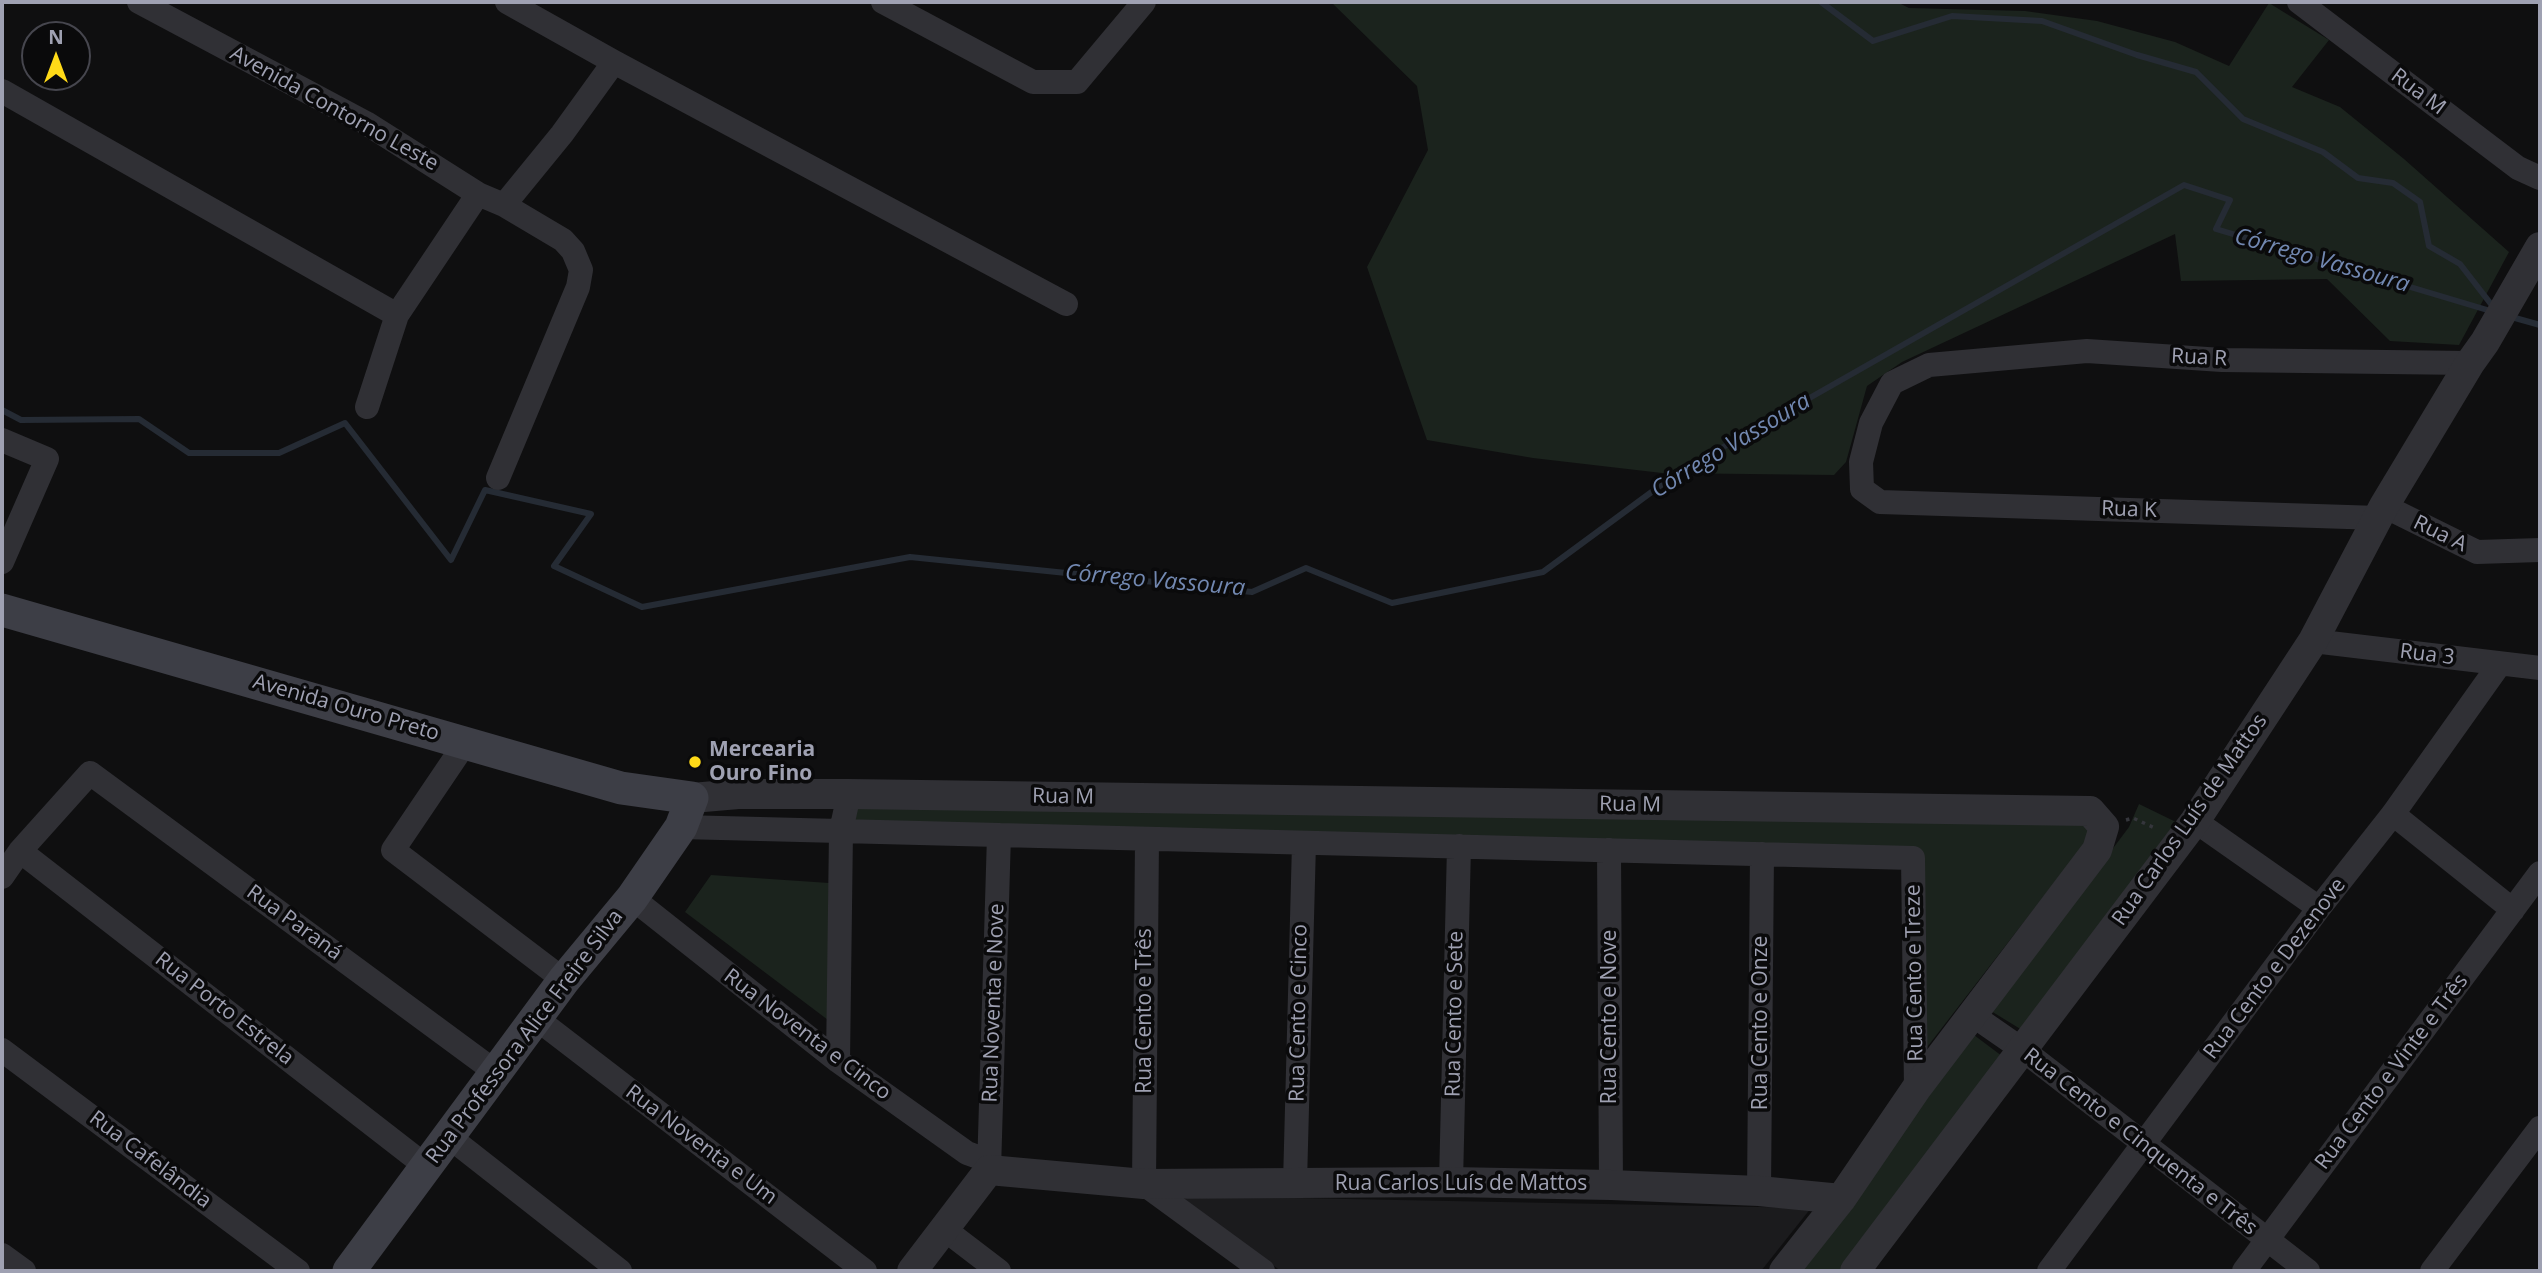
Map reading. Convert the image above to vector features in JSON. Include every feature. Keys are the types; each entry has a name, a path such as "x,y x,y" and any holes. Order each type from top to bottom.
{"main road":[{"name":"Avenida Ouro Preto","path":"2,610 466,742 621,788 686,812"},
{"name":"Rua Professora Alice Freire Silva","path":"355,1269 448,1136 537,1020 564,980 632,898 686,812"}],"street":[{"name":"Avenida Contorno Leste","path":"139,2 366,123 478,194 504,205 563,240 573,251 581,270 578,287 498,478"},
{"path":"507,2 1066,304"},
{"path":"883,2 1033,82 1076,82 1143,2"},
{"name":"Rua M","path":"2299,2 2518,168 2540,178"},
{"path":"504,205 562,134 614,62"},
{"path":"2,91 397,315"},
{"path":"367,407 397,315 478,194"},
{"name":"Rua Carlos Luís de Mattos","path":"1856,1271 2188,830 2313,641 2381,512 2540,247"},
{"name":"Rua R","path":"1880,502 1861,489 1861,462 1871,423 1892,383 1929,365 2087,351 2222,360 2478,353"},
{"path":"2,440 47,459 2,562"},
{"name":"Rua K","path":"1880,502 2381,512"},
{"name":"Rua A","path":"2381,512 2477,552 2540,551"},
{"name":"Rua 3","path":"2313,641 2540,668"},
{"name":"Rua Cento e Dezenove","path":"2049,1271 2319,908 2393,814 2499,665"},
{"path":"466,742 394,850 564,980"},
{"name":"Rua Paraná","path":"20,851 90,773 497,1073"},
{"name":"Rua M","path":"686,812 738,794 849,794 2090,811 2104,827"},
{"path":"838,1061 841,831 849,794"},
{"name":"Rua M","path":"686,812 841,831 1913,858"},
{"path":"2393,814 2513,909"},
{"path":"1784,1271 1841,1199 1971,1014 2097,850 2104,827"},
{"path":"2188,830 2319,908"},
{"name":"Rua Noventa e Nove","path":"989,1166 999,835"},
{"name":"Rua Cento e Três","path":"1144,1184 1147,839"},
{"name":"Rua Cento e Cinco","path":"1296,1183 1304,843"},
{"name":"Rua Cento e Sete","path":"1451,1182 1459,846"},
{"name":"Rua Cento e Nove","path":"1609,850 1611,1185"},
{"path":"2,877 20,851"},
{"name":"Rua Porto Estrela","path":"20,851 427,1167"},
{"name":"Rua Cento e Onze","path":"1759,1191 1762,854"},
{"name":"Rua Cento e Treze","path":"1913,858 1916,1089"},
{"name":"Rua Cento e Vinte e Três","path":"2244,1271 2540,873"},
{"name":"Rua Noventa e Cinco","path":"632,898 838,1061 989,1166"},
{"name":"Rua Cento e Cinquenta e Três","path":"1971,1014 2023,1051 2308,1271"},
{"name":"Rua Noventa e Um","path":"537,1020 865,1271"},
{"name":"Rua Cafelândia","path":"2,1050 298,1271"},
{"path":"2432,1271 2540,1128"},
{"path":"448,1136 620,1271"},
{"path":"912,1271 989,1166"},
{"name":"Rua Carlos Luís de Mattos","path":"989,1166 1144,1184 1451,1182 1611,1185 1759,1191 1841,1199"},
{"path":"1144,1184 1263,1271"},
{"path":"944,1229 999,1271"},
{"path":"2,1255 24,1271"}],"path":[{"path":"2104,827 2133,818 2188,830"}],"shaded area":[{"path":"1331,2 1897,2 1909,8 2025,11 2097,21 2175,42 2229,66 2269,3 2329,40 2292,87 2340,107 2404,159 2509,252 2459,345 2390,341 2327,279 2181,281 2175,234 1902,362 1867,386 1846,462 1834,475 1662,473 1533,458 1427,440 1367,267 1428,150 1417,86"},
{"path":"855,802 2082,816 2088,830 2088,839 1921,1055 1923,852 855,830"},
{"path":"2139,804 2176,822 2022,1030 1991,1011 2129,827"},
{"path":"711,875 829,883 828,1020 685,912"},
{"path":"1970,1032 2002,1056 1840,1271 1790,1271"},
{"path":"1192,1196 1811,1208 1761,1271 1281,1271 1182,1200"}],"waterway":[{"path":"1821,2 1873,41 1952,16 2042,21 2137,55 2196,72 2243,119 2323,152 2358,178 2393,183 2420,202 2429,246 2460,264 2494,308"},
{"name":"Córrego Vassoura","path":"2,410 21,420 139,419 189,453 279,453 345,423 451,560 485,490 591,514 554,566 642,607 910,557 1252,592 1306,568 1392,603 1543,572 1676,474 2184,185 2230,200 2216,229 2494,312"},
{"name":"Córrego Vassoura","path":"2508,316 2540,325"}],"place":[{"name":"Mercearia Ouro Fino","path":"695,762"}]}
